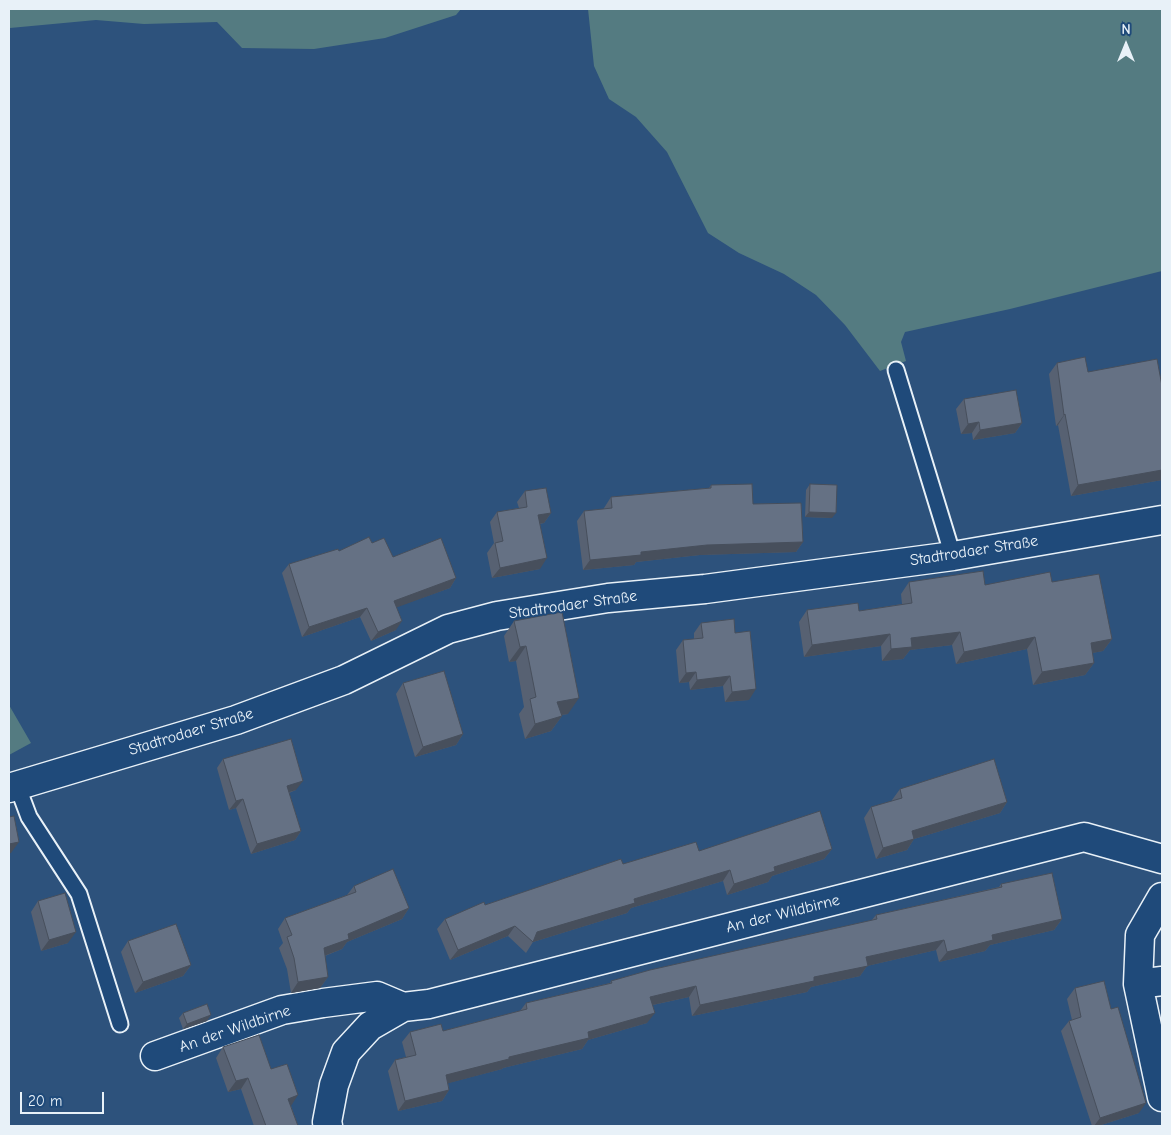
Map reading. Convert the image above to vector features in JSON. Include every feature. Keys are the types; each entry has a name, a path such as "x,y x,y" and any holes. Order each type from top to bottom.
{"street":[{"name":"Stadtrodaer Straße","path":"12,782 236,720 344,680 448,629 497,616 608,598 705,589 953,556 1162,520"},
{"name":"An der Wildbirne","path":"328,1126 327,1122 334,1085 346,1052 370,1026 403,1007 438,1001 1084,837 1162,858"},
{"path":"1162,898 1140,935 1150,982 1162,1097"},
{"name":"An der Wildbirne","path":"155,1056 282,1010 377,996 403,1007"}],"lane":[{"path":"896,370 953,556"},
{"path":"12,782 29,817 79,894 120,1024"}],"green space":[{"path":"9,9 461,9 456,15 385,38 314,49 242,48 217,22 144,24 96,20 10,28"},
{"path":"588,9 1162,9 1162,271 1010,309 905,332 901,342 906,361 880,371 845,325 816,295 784,274 739,253 708,233 667,152 636,117 609,99 594,66"},
{"path":"9,705 31,743 9,755"}],"building":[{"path":"1085,357 1088,372 1157,359 1162,386 1162,470 1078,485 1064,415 1057,363"},
{"path":"1016,390 1022,423 980,430 979,422 968,424 964,399"},
{"path":"752,484 753,504 801,503 803,542 707,545 641,552 641,555 590,560 584,511 612,508 611,497 711,488 711,485"},
{"path":"810,484 837,485 836,513 809,512"},
{"path":"546,488 551,513 538,515 547,558 500,568 495,543 503,541 497,512 527,507 525,491"},
{"path":"369,537 372,543 384,538 393,557 441,538 456,578 394,601 402,621 378,632 367,608 309,627 289,564 338,549 339,551"},
{"path":"983,571 985,585 1050,572 1052,582 1099,574 1112,639 1091,643 1094,663 1042,672 1035,637 964,652 960,632 911,638 912,647 891,649 890,634 812,645 807,610 858,603 859,611 912,603 909,582"},
{"path":"562,612 579,698 557,702 562,716 535,724 530,699 536,697 526,646 520,647 514,621"},
{"path":"734,619 735,633 750,631 756,689 732,692 730,676 697,680 696,672 686,673 683,640 703,638 701,623"},
{"path":"444,671 463,734 423,747 403,683"},
{"path":"291,739 303,781 287,786 301,831 257,844 243,799 236,801 223,759"},
{"path":"994,759 1007,802 912,831 914,839 883,848 871,807 902,798 900,789"},
{"path":"820,811 832,849 774,867 775,871 734,884 730,870 634,899 635,903 537,932 533,942 515,926 458,950 445,919 484,902 485,905 621,859 623,864 696,842 699,851"},
{"path":"14,816 19,842 9,844 9,817"},
{"path":"393,869 409,908 348,934 349,939 324,948 328,977 298,982 294,958 287,937 292,935 285,918 356,892 354,886"},
{"path":"1052,873 1062,919 992,935 993,940 947,952 944,940 866,957 868,966 814,977 814,981 700,1005 696,986 650,997 655,1013 588,1032 589,1038 509,1057 509,1059 446,1075 449,1090 405,1101 395,1060 416,1055 410,1032 441,1024 443,1031 527,1009 526,1003 612,983 611,981 650,970 877,919 876,915 1002,887 1001,884"},
{"path":"65,893 76,932 49,940 38,901"},
{"path":"176,924 191,965 143,982 128,941"},
{"path":"1104,981 1111,1009 1118,1007 1146,1103 1100,1118 1069,1021 1081,1017 1075,988"},
{"path":"207,1004 211,1015 187,1024 183,1013"},
{"path":"259,1035 271,1069 287,1064 298,1095 288,1099 298,1126 266,1126 248,1078 236,1081 223,1047"}]}
